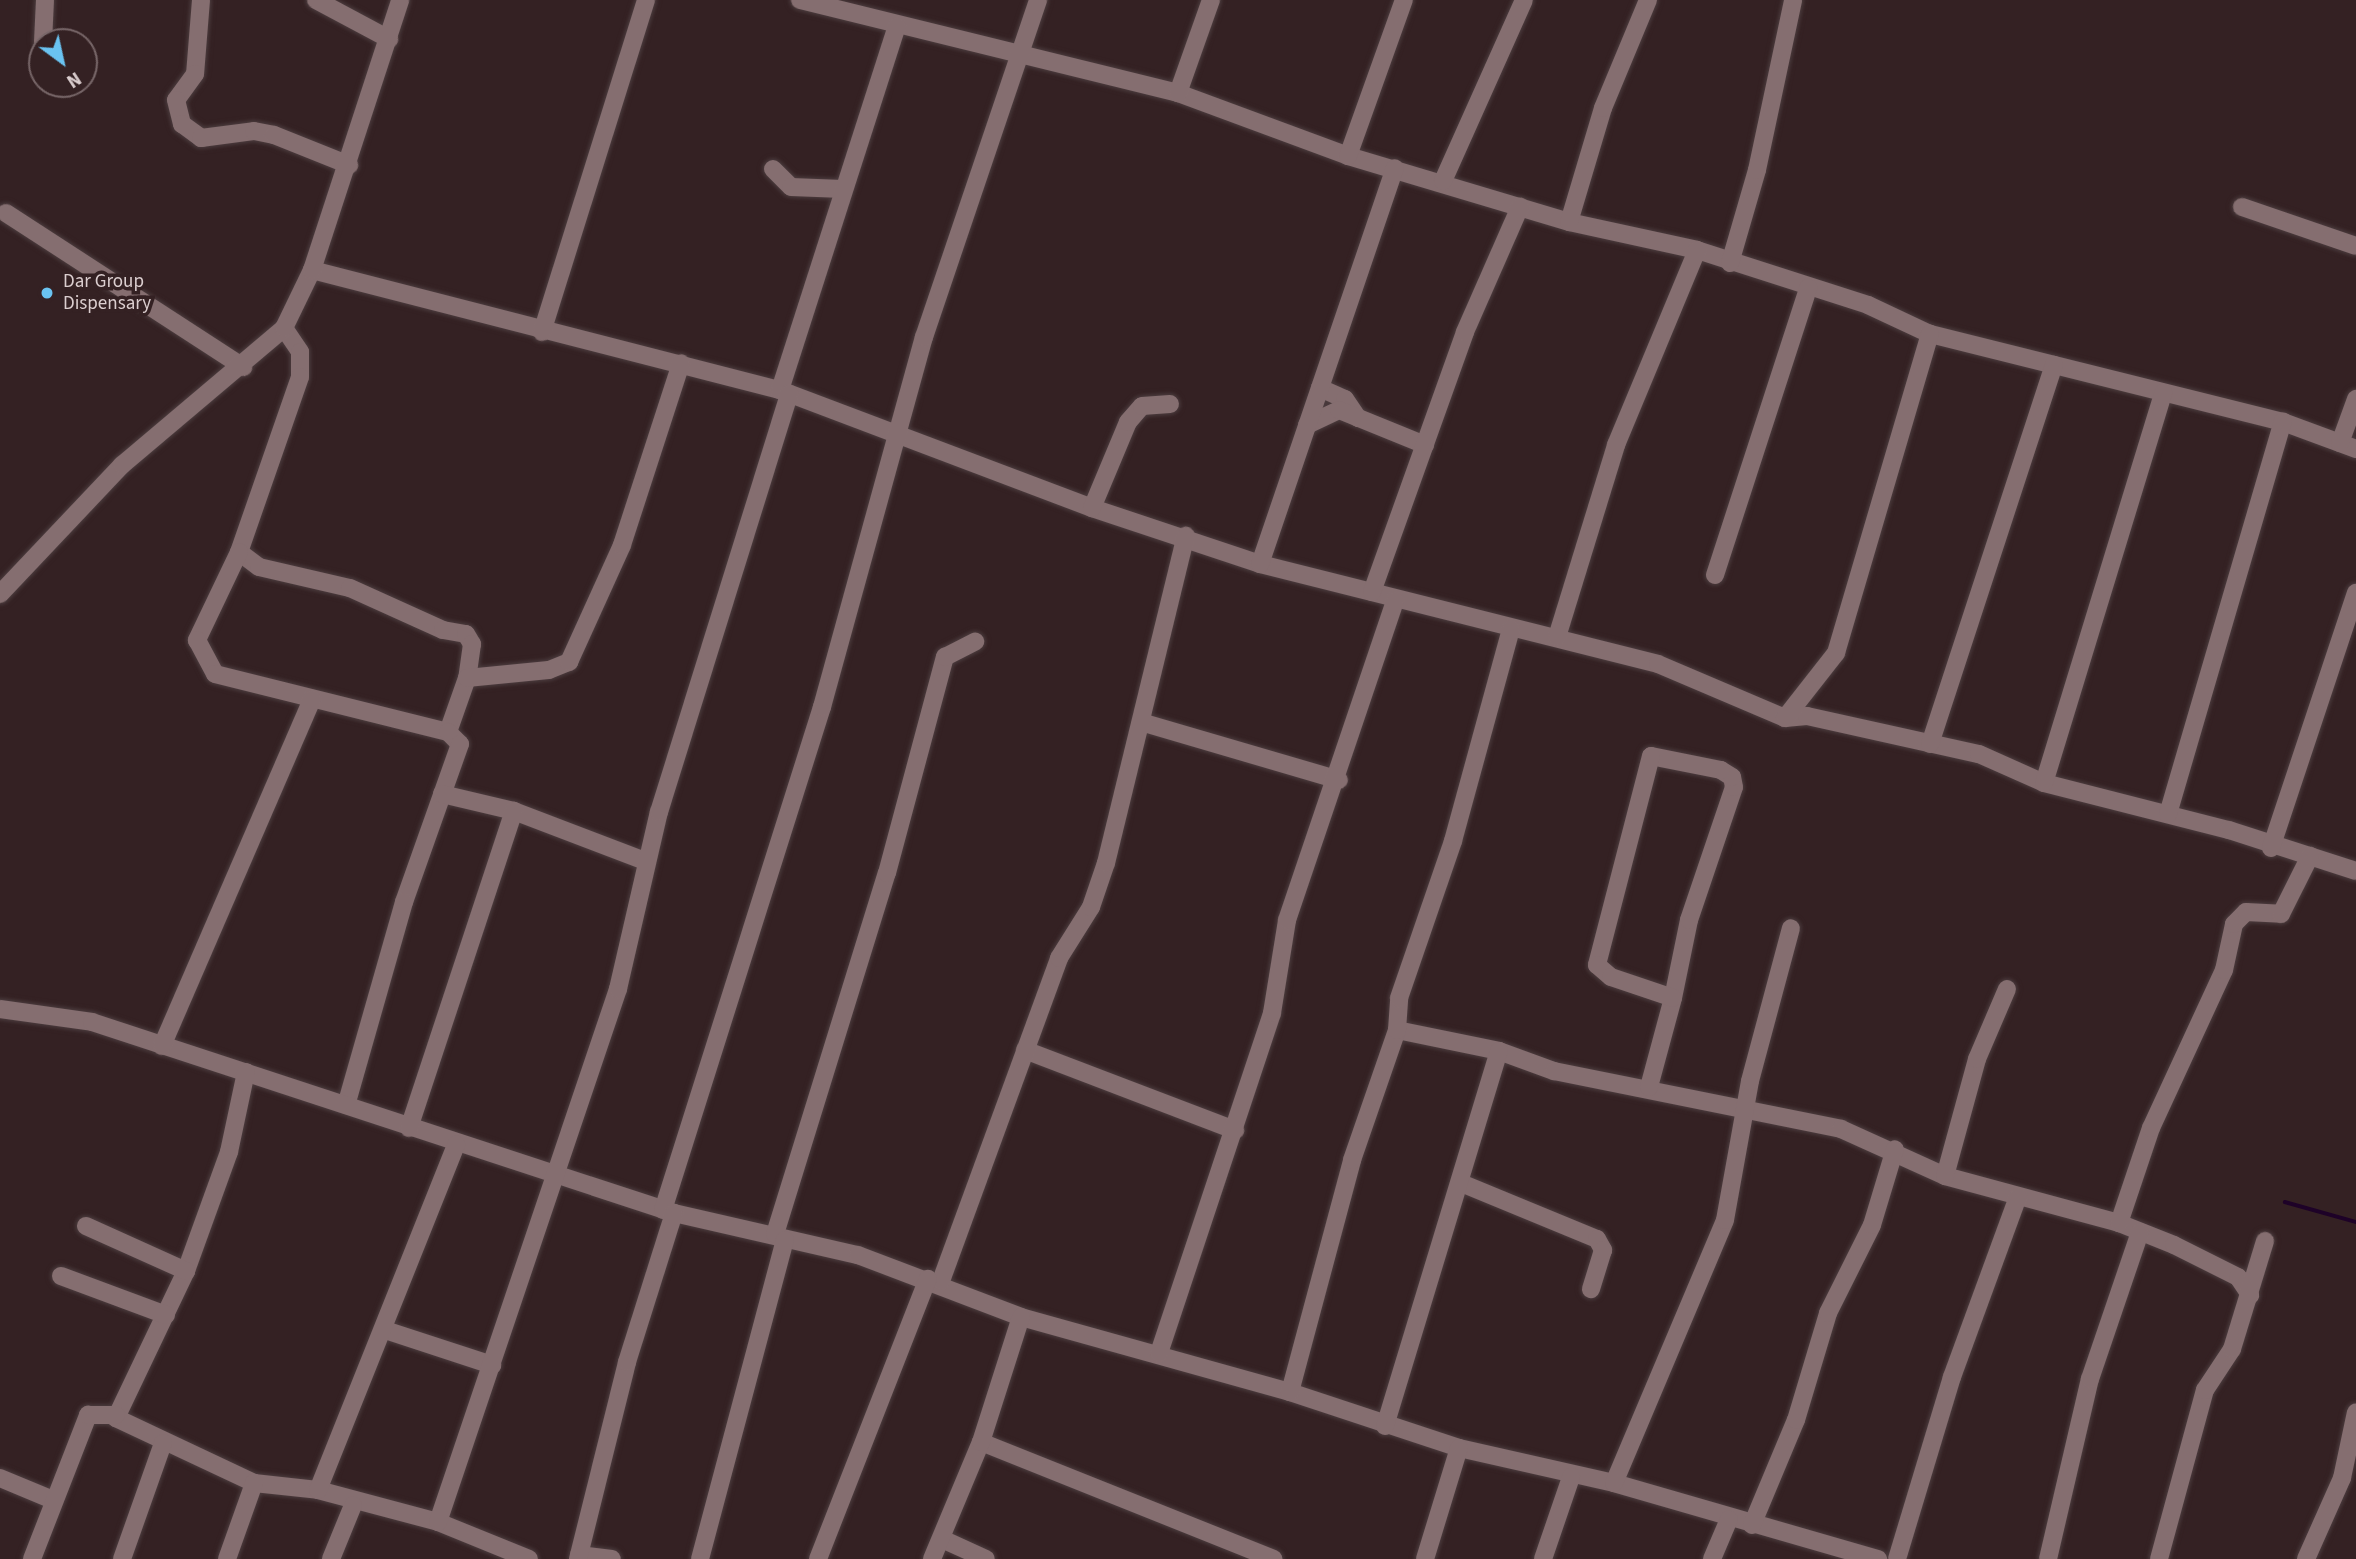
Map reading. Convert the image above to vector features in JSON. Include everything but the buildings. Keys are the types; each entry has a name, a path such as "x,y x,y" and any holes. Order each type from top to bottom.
{"street":[{"path":"41,28 45,0"},
{"path":"201,0 195,74 176,100 182,124 201,138 254,131 274,135 349,165"},
{"path":"316,0 389,39"},
{"path":"0,594 122,465 243,367 284,328 312,270 349,165 400,0"},
{"path":"542,332 646,0"},
{"path":"800,0 1178,93 1348,156 1443,181 1569,222 1697,250 1930,334 2283,422 2348,446 2356,399"},
{"path":"612,1559 579,1557 668,1211 901,435 924,337 1038,0"},
{"path":"1178,93 1211,0"},
{"path":"1348,156 1404,0"},
{"path":"1443,181 1524,0"},
{"path":"1569,222 1603,108 1647,0"},
{"path":"1730,263 1757,170 1793,0"},
{"path":"438,1522 618,989 645,861 843,189 897,26"},
{"path":"1260,564 1395,168"},
{"path":"773,169 791,187 843,189"},
{"path":"1371,592 1465,332 1520,207"},
{"path":"2242,207 2356,246"},
{"path":"6,213 243,367"},
{"path":"1557,637 1616,445 1697,250"},
{"path":"312,270 542,332 681,363 784,392 1091,508 1186,536 1260,564 1371,592 1395,601 1511,629 1557,637 1658,664 1785,718 1807,716 1979,754 2044,783 2168,814 2271,848 2311,856 2356,871"},
{"path":"1715,575 1808,288"},
{"path":"284,328 300,352 300,377 239,552 197,645 223,679 448,732 460,744 442,794 346,1105"},
{"path":"1785,718 1836,653 1930,334"},
{"path":"467,678 549,670 569,662 622,545 681,363"},
{"path":"1930,744 2053,365"},
{"path":"1320,388 1345,399 1357,418"},
{"path":"2044,783 2163,393"},
{"path":"1091,508 1128,422 1142,406 1170,404"},
{"path":"1307,425 1335,410 1425,445"},
{"path":"2168,814 2283,422"},
{"path":"818,1559 934,1280 1059,958 1091,907 1144,723 1186,536"},
{"path":"239,552 260,567 360,591 443,630 466,634 472,644 467,678 448,732"},
{"path":"2271,848 2356,593"},
{"path":"1159,1353 1272,1013 1287,920 1339,780 1395,601"},
{"path":"1290,1392 1352,1160 1397,1030 1399,999 1449,854 1511,629"},
{"path":"700,1559 780,1237 887,873 944,657 975,642"},
{"path":"162,1046 312,699"},
{"path":"1144,723 1339,780"},
{"path":"1648,1087 1673,998 1695,900 1734,787 1721,770 1651,757 1597,965 1611,977 1673,998"},
{"path":"442,794 514,811 645,861"},
{"path":"409,1128 514,811"},
{"path":"2119,1223 2151,1128 2224,970 2234,924 2246,912 2281,914 2311,856"},
{"path":"1614,1483 1725,1220 1744,1109 1791,928"},
{"path":"1945,1176 1977,1059 2007,989"},
{"path":"0,1009 65,1015 346,1105 456,1146 556,1172 668,1211 780,1237 934,1280 1021,1317 1159,1353 1290,1392 1385,1426 1459,1448 1571,1477 1614,1483 1729,1519 1878,1559"},
{"path":"1397,1030 1499,1051 1554,1071 1648,1087 1841,1129 1895,1149 1945,1176 2018,1198 2119,1223 2238,1277 2250,1295"},
{"path":"1025,1050 1235,1130"},
{"path":"1385,1426 1461,1184 1499,1051"},
{"path":"116,1415 186,1271 229,1152 246,1072"},
{"path":"318,1490 385,1330 456,1146"},
{"path":"1752,1525 1796,1420 1828,1313 1872,1225 1895,1149"},
{"path":"1461,1184 1597,1239 1602,1250 1591,1289"},
{"path":"1897,1559 1952,1377 2018,1198"},
{"path":"86,1226 186,1271"},
{"path":"2049,1559 2090,1379 2140,1232"},
{"path":"2159,1559 2205,1390 2232,1349 2265,1241"},
{"path":"61,1276 166,1315"},
{"path":"932,1559 981,1442 1021,1317"},
{"path":"385,1330 492,1365"},
{"path":"2306,1559 2342,1478 2356,1412"},
{"path":"32,1559 88,1415 116,1415"},
{"path":"116,1415 124,1426 254,1483 318,1490 354,1505 438,1522 529,1559"},
{"path":"981,1442 1273,1559"},
{"path":"122,1559 163,1443"},
{"path":"1425,1559 1459,1448"},
{"path":"1543,1559 1571,1477"},
{"path":"0,1478 53,1500"},
{"path":"227,1559 254,1483"},
{"path":"331,1559 354,1505"},
{"path":"1712,1559 1729,1519"},
{"path":"942,1539 986,1559"}],"waterway":[{"path":"2285,1202 2356,1222"}],"place":[{"name":"Dar Group Dispensary","path":"47,293"}]}
